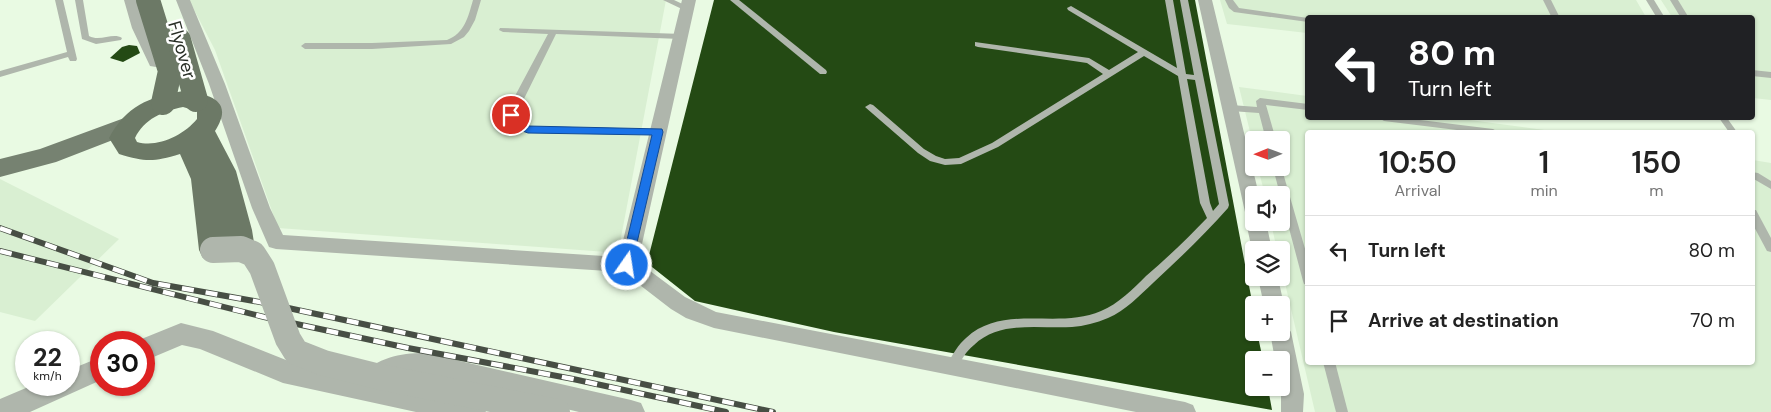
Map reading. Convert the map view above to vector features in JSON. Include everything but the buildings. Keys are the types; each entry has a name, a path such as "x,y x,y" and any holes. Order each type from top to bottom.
{"highway":[{"name":"Flyover","path":"148,0 170,71 163,103"},
{"name":"Flyover","path":"168,0 196,100"},
{"name":"Flyover","path":"128,136 142,112 163,103 183,99 196,100 209,108 210,118 194,136"},
{"path":"128,136 144,152 158,150 194,136"},
{"path":"194,136 223,171 242,249"},
{"path":"194,136 204,179 213,250"}],"main road":[{"path":"0,168 128,136"},
{"path":"0,180 128,136"}],"street":[{"path":"131,0 140,28 156,62 206,58"},
{"path":"184,0 261,208 276,242 627,265 678,303 693,312 714,320 1185,412"},
{"path":"1206,0 1248,186"},
{"path":"627,265 688,4"},
{"path":"213,250 242,249 253,254 262,268 288,338 296,352 324,362 380,377 557,412"},
{"path":"155,345 181,334 204,339 283,371 472,412"},
{"path":"1282,341 1293,394 1292,412"},
{"path":"363,388 384,369 400,364 425,364 631,412"},
{"path":"0,412 37,396"}],"lane":[{"path":"0,74 72,56 58,0"},
{"path":"79,0 85,37 90,41 96,42 118,38"},
{"path":"305,46 381,46 448,42 459,39 464,33 470,23 477,0"},
{"path":"667,0 688,4"},
{"path":"734,0 823,72"},
{"path":"1169,0 1184,76 1205,204 1212,219"},
{"path":"952,366 970,340 986,330 1004,325 1025,323 1078,322 1095,319 1107,313 1139,289 1203,230 1224,205 1184,0"},
{"path":"1229,0 1237,10 1305,20"},
{"path":"1547,0 1554,15"},
{"path":"1650,0 1659,15"},
{"path":"1674,0 1683,15"},
{"path":"1071,8 1184,76 1200,78"},
{"path":"503,30 680,36"},
{"path":"553,32 513,109 511,115 513,122 528,129 658,132"},
{"path":"978,44 1089,61 1110,74"},
{"path":"870,107 933,159 946,162 960,161 995,145 1144,52"},
{"path":"1755,72 1771,75"},
{"path":"1269,131 1260,101 1305,107"},
{"path":"1231,108 1263,110"},
{"path":"1400,120 1477,130"},
{"path":"1755,171 1771,186"},
{"path":"1280,176 1305,270"},
{"path":"1755,219 1771,248"},
{"path":"1330,365 1342,412"}],"shaded area":[{"path":"189,0 666,0 619,248 607,252 278,228 215,50"},
{"path":"1220,0 1636,0 1645,15 1305,15 1305,33 1227,24"},
{"path":"1661,0 1771,0 1771,100 1755,98 1755,15 1671,15"},
{"path":"1239,87 1305,96 1305,120 1470,120 1544,130 1305,130 1305,365 1755,365 1755,160 1771,163 1771,412 1315,412 1290,305 1290,296 1288,296 1286,286 1290,286 1290,241 1275,241 1273,231 1290,231 1290,186 1263,186 1260,176 1290,176 1290,131 1250,131"},
{"path":"0,179 119,239 35,321 0,312"}],"railway":[{"path":"0,228 153,283 265,303 773,412"},
{"path":"0,251 264,317 408,348 573,379 726,412"}],"route":[{"path":"511,115 513,122 528,129 658,132 627,265"}]}
